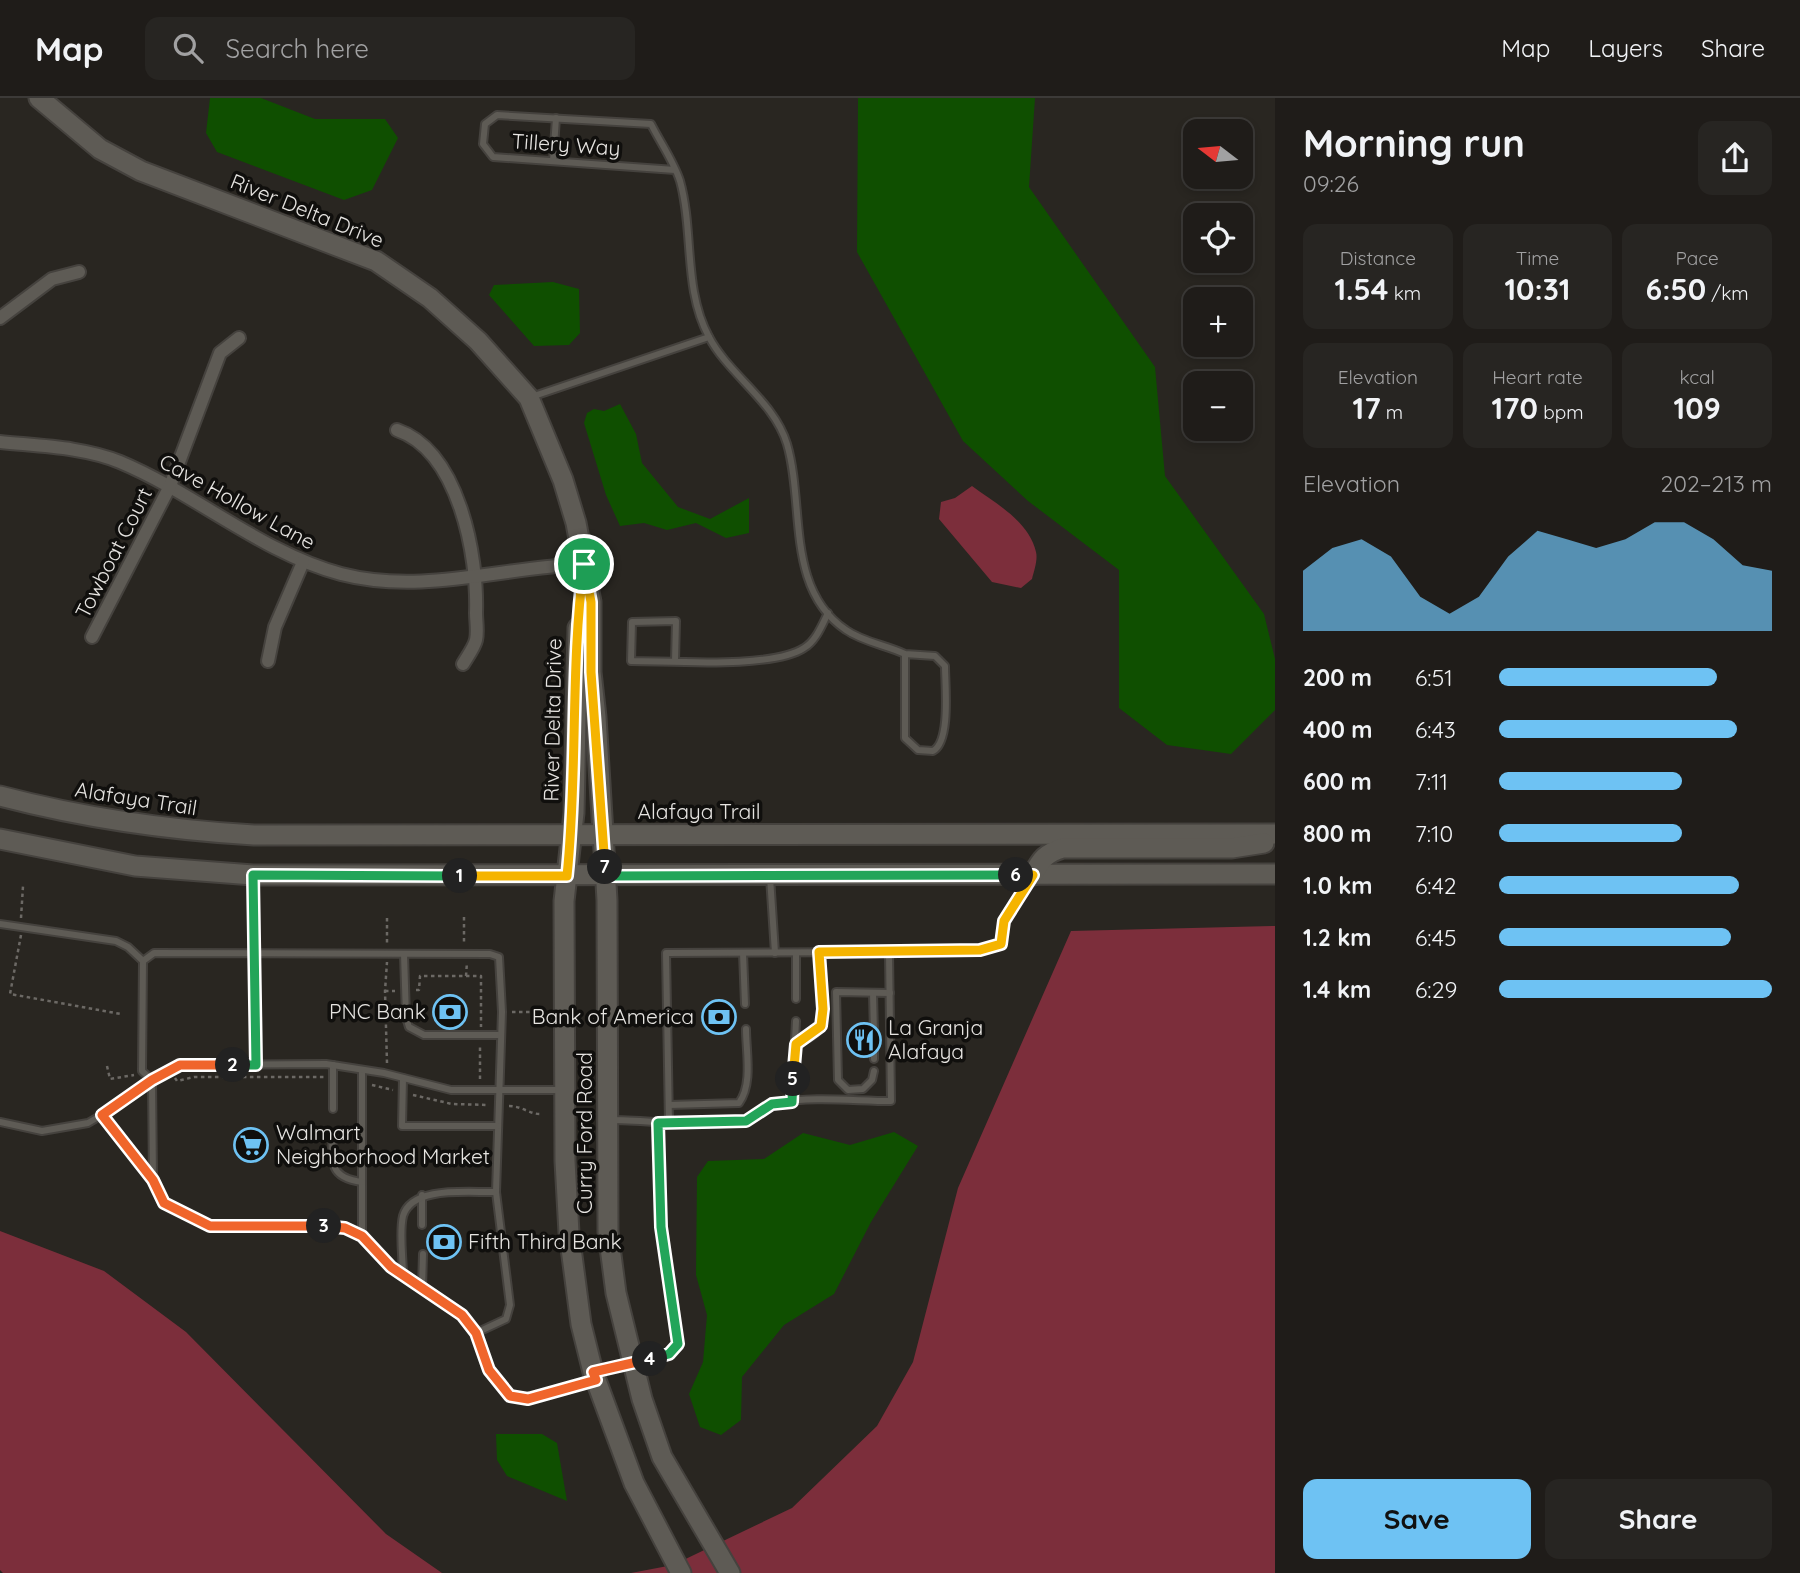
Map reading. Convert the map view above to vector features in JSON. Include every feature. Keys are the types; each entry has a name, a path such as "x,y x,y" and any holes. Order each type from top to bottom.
{"street":[{"name":"River Delta Drive","path":"39,98 47,108 100,149 141,171 376,261 430,298 478,341 528,398 563,480 576,523 591,602 591,672 603,835"},
{"path":"0,318 52,279 79,272"},
{"name":"Towboat Court","path":"92,637 170,486 220,353 239,338"},
{"path":"397,430 420,442 446,478 463,513 477,578 476,640 463,664"},
{"name":"Cave Hollow Lane","path":"0,442 70,450 117,461 170,486 303,562 344,575 393,581 477,578 584,564"},
{"path":"268,661 275,627 303,562"},
{"name":"River Delta Drive","path":"572,835 579,601 584,564"},
{"name":"Alafaya Trail","path":"0,796 98,818 200,832 302,836 1275,834"},
{"name":"Curry Ford Road","path":"572,835 564,901 565,1090 569,1233 581,1324 595,1376 634,1483 681,1573"},
{"name":"Curry Ford Road","path":"603,835 606,876 608,1232 616,1293 633,1362 662,1457 730,1573"},
{"path":"0,839 135,866 253,875 1275,874"},
{"path":"1033,875 1041,859 1050,852 1063,848 1231,848 1275,841"}],"lane":[{"name":"Tillery Way","path":"497,115 651,124 674,170 493,157 483,144 485,124 497,115"},
{"path":"553,161 555,118"},
{"path":"674,170 680,180 692,284 709,337 776,422 786,442 794,478 801,553 814,597 845,630 902,653 935,656 945,666 944,732 940,746 933,751 918,750 905,738 902,653"},
{"path":"528,398 709,337"},
{"path":"675,661 676,621 632,621 631,661 675,661 753,661 794,653 814,638 828,613"},
{"path":"253,875 256,1065"},
{"path":"669,1123 666,953 980,950 1001,944 1004,921 1033,875"},
{"path":"770,876 775,953"},
{"path":"0,924 116,941 128,947 143,961 142,1071 152,1080 153,1180"},
{"path":"796,1044 821,1026 823,1009 819,952"},
{"path":"607,1120 658,1123 746,1121 772,1104 891,1101 889,952"},
{"path":"143,961 154,953 490,954 499,957 501,1035 496,1192 510,1305 506,1319 476,1333"},
{"path":"743,953 745,1004"},
{"path":"796,953 796,999"},
{"path":"404,954 405,1017 409,1027 416,1032 501,1035"},
{"path":"874,1071 872,1080 863,1089 848,1090 838,1080 836,992 890,993"},
{"path":"873,993 874,1034"},
{"path":"792,1102 796,1021"},
{"path":"669,1105 739,1103 745,1096 747,1077 746,1029"},
{"path":"874,1046 874,1059"},
{"path":"0,1122 42,1130 89,1123 152,1080 180,1065 333,1065 451,1090 565,1090"},
{"path":"333,1065 333,1110"},
{"path":"362,1070 362,1236"},
{"path":"403,1078 402,1126 499,1126"},
{"path":"102,1115 153,1180 164,1203 210,1226 322,1226 345,1228 362,1236 391,1267 462,1315 476,1333 489,1370 510,1396 528,1399 633,1362 669,1354 678,1344 661,1227 658,1123"},
{"path":"333,1134 331,1155 336,1172 346,1180 362,1182"},
{"path":"403,1276 403,1217 408,1205 422,1195 496,1192"},
{"path":"422,1195 422,1226"},
{"path":"422,1254 422,1288"}],"path":[{"path":"23,886 22,926 10,993 121,1014"},
{"path":"387,918 385,991 388,1060"},
{"path":"385,991 419,990 420,976 481,976 480,1105"},
{"path":"107,1066 110,1079 142,1071"},
{"path":"169,1071 177,1080 194,1077 333,1079"},
{"path":"362,1083 452,1104 521,1106 536,1115 542,1114"}],"shaded area":[{"path":"210,98 261,98 315,119 385,119 398,138 372,190 344,200 217,152 206,133"},
{"path":"858,98 1035,98 1029,187 1155,367 1165,476 1264,614 1275,659 1275,710 1231,754 1167,745 1119,708 1119,570 1028,501 963,441 857,252"},
{"path":"553,282 579,289 580,333 569,345 534,346 489,295 494,285"},
{"path":"620,404 636,434 642,463 678,507 710,519 749,498 749,533 726,538 696,523 667,530 644,523 620,526 606,495 584,423 587,413 594,409 604,411"},
{"path":"972,486 1019,522 1032,541 1036,555 1035,569 1032,579 1021,588 992,582 939,519 941,502 955,498"},
{"path":"1275,926 1275,1573 631,1573 673,1565 792,1508 877,1426 913,1362 958,1188 1071,931"},
{"path":"894,1132 918,1146 871,1222 834,1294 784,1325 742,1377 741,1420 721,1435 700,1427 689,1394 703,1362 707,1315 696,1275 697,1177 708,1161 764,1159 803,1133 850,1145"},
{"path":"0,1231 104,1271 186,1332 386,1534 442,1573 3,1573 0,1570"},
{"path":"496,1434 542,1434 557,1443 567,1501 507,1476 497,1460"}],"place":[{"name":"PNC Bank","path":"450,1012"},
{"name":"Bank of America","path":"719,1017"},
{"name":"La Granja Alafaya","path":"864,1040"},
{"name":"Walmart Neighborhood Market","path":"251,1145"},
{"name":"Fifth Third Bank","path":"444,1242"}],"route":[{"path":"584,564 591,602 591,672 606,876 1033,875 1004,921 1001,944 980,950 819,952 823,1017 818,1031 796,1044 793,1050 792,1102 772,1104 746,1121 658,1123 661,1227 678,1344 669,1354 593,1372 596,1380 528,1399 510,1396 489,1370 476,1333 462,1315 391,1267 362,1236 345,1228 322,1226 210,1226 164,1203 153,1180 102,1115 152,1080 180,1065 256,1065 253,875 567,876 574,813 579,601 584,564"}]}
